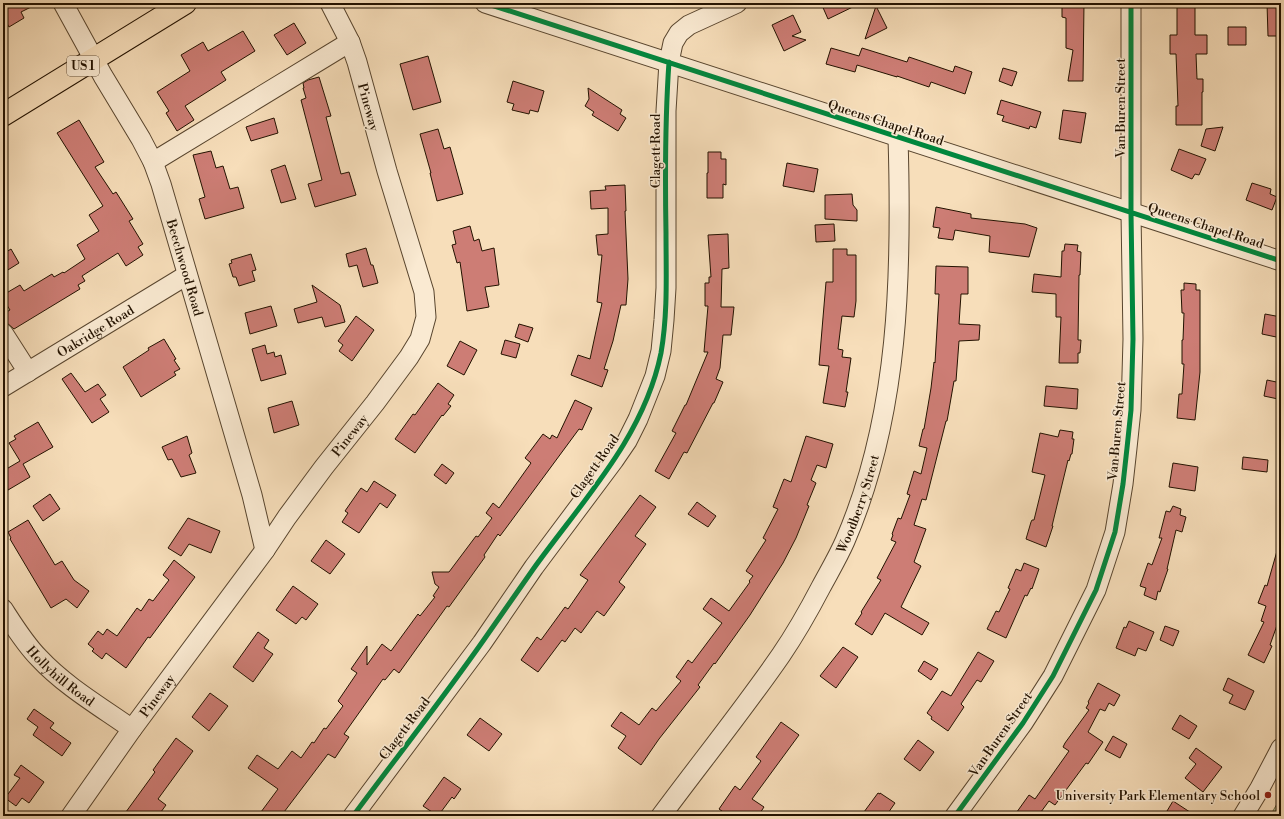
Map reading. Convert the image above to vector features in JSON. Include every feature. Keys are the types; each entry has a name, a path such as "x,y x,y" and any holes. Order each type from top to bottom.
{"main road":[{"name":"US 1","path":"3,115 185,3"}],"street":[{"name":"Beechwood Road","path":"63,3 141,139 162,184 187,275 252,495 265,550"},
{"name":"Pineway","path":"71,816 132,729 265,550 287,517 324,467 375,403 409,357 420,339 426,317 424,292 350,42 330,3"},
{"name":"Queens Chapel Road","path":"485,3 1281,261"},
{"name":"Clagett Road","path":"353,816 482,643 534,567 627,441 648,395 655,376 661,351 666,288 665,131 669,62 673,43 679,33 689,25 736,3"},
{"name":"Van Buren Street","path":"955,816 1024,723 1053,676 1096,590 1115,532 1123,484 1131,410 1133,339 1131,213 1131,3"},
{"path":"153,162 350,42"},
{"name":"Woodberry Street","path":"661,816 782,654 802,621 845,542 861,501 870,473 884,410 897,315 899,181 898,137"},
{"name":"Oakridge Road","path":"3,387 187,275"},
{"path":"3,333 28,372"},
{"name":"Hollyhill Road","path":"3,609 29,648 52,670 78,691 132,729"},
{"path":"1243,816 1281,748"}],"green space":[{"path":"1281,797 1281,816 1270,816"}],"building":[{"path":"3,3 39,3 21,12 24,18 9,27 3,16"},
{"path":"821,3 861,3 828,19"},
{"path":"1062,3 1084,3 1083,81 1068,81 1073,50 1066,48 1066,18 1062,17"},
{"path":"1177,3 1195,3 1195,35 1207,35 1207,54 1196,54 1197,79 1203,79 1202,125 1176,125 1176,106 1178,106 1176,54 1170,54 1170,35 1177,35"},
{"path":"1267,3 1279,3 1281,36 1268,36"},
{"path":"876,6 887,28 865,39"},
{"path":"793,15 801,32 792,36 806,40 784,51 772,25"},
{"path":"294,23 306,43 287,55 274,35"},
{"path":"1228,27 1246,27 1246,45 1228,45"},
{"path":"243,31 255,51 221,72 226,80 185,106 194,120 177,131 166,113 169,111 157,92 190,71 181,55 203,42 208,51"},
{"path":"831,48 859,56 862,48 907,62 909,57 953,72 955,66 972,72 965,94 931,82 929,87 857,65 855,72 826,64"},
{"path":"428,56 441,102 413,110 400,64"},
{"path":"1003,68 1017,72 1012,86 999,81"},
{"path":"319,77 331,116 326,117 341,174 349,172 356,195 315,207 308,184 322,180 301,100 306,98 303,83"},
{"path":"513,81 544,91 538,112 530,110 529,114 512,110 514,104 507,102"},
{"path":"588,88 622,110 620,114 626,118 618,131 592,115 594,112 585,106 589,99"},
{"path":"1001,100 1041,112 1036,128 1030,126 1029,129 1002,121 1004,116 997,114"},
{"path":"1063,110 1086,113 1081,143 1059,139"},
{"path":"274,118 278,133 251,141 246,127"},
{"path":"79,120 104,162 95,167 113,194 116,192 133,219 129,221 143,244 138,247 143,255 126,266 118,253 82,276 85,281 78,285 80,289 14,329 7,323 3,316 3,314 10,310 3,299 3,295 20,285 24,291 52,274 54,277 63,272 64,273 85,259 77,245 99,231 89,215 103,206 57,133"},
{"path":"1223,127 1215,151 1201,146 1206,129"},
{"path":"438,129 444,149 450,147 463,194 437,201 420,134"},
{"path":"1179,149 1206,159 1199,175 1195,174 1192,179 1171,170"},
{"path":"211,151 216,168 223,166 230,189 238,187 244,208 205,219 199,199 205,197 193,155"},
{"path":"708,152 721,152 721,159 726,159 726,185 723,184 723,198 707,198"},
{"path":"787,163 818,169 814,192 783,186"},
{"path":"285,165 296,199 281,203 271,170"},
{"path":"1252,183 1271,189 1270,194 1277,197 1272,210 1246,200"},
{"path":"625,185 628,279 626,305 621,305 613,341 604,369 608,370 602,387 571,375 578,355 590,359 602,303 597,302 602,255 598,255 596,235 608,234 608,208 591,209 590,191 606,190 605,186"},
{"path":"852,194 853,205 857,210 857,221 825,219 825,195"},
{"path":"936,207 971,214 971,218 1025,224 1037,228 1029,257 989,252 990,236 955,230 953,240 938,238 940,228 933,227"},
{"path":"834,224 835,241 816,242 815,225"},
{"path":"470,226 474,241 479,239 482,251 494,248 499,285 485,287 489,307 467,311 460,262 457,263 452,245 456,244 453,231"},
{"path":"728,234 729,268 722,269 721,307 734,307 731,335 723,335 720,368 716,379 723,382 714,403 687,453 684,452 669,479 655,471 676,433 672,431 686,405 708,352 704,352 708,306 705,306 705,283 709,283 709,277 711,277 708,235"},
{"path":"1065,244 1078,245 1077,251 1081,252 1079,275 1078,340 1081,340 1080,353 1078,353 1078,363 1059,363 1061,317 1056,317 1056,294 1032,292 1034,274 1061,277 1062,251 1064,251"},
{"path":"366,248 378,283 363,287 357,265 349,267 346,254"},
{"path":"11,249 19,263 3,273 3,254"},
{"path":"833,249 847,249 847,255 856,255 856,301 854,317 842,316 838,349 843,350 842,357 851,358 845,407 823,403 829,366 819,365 826,282 833,282"},
{"path":"251,254 256,270 252,271 255,281 239,286 236,277 233,277 229,264 232,263 231,260"},
{"path":"936,266 968,267 968,294 961,294 959,324 980,325 979,340 959,341 956,381 954,381 947,421 926,500 922,499 914,525 926,529 914,562 921,566 901,607 929,623 922,635 885,613 872,635 855,624 881,580 877,578 896,542 891,540 892,534 898,518 901,519 910,495 907,494 914,471 921,474 927,448 919,446 924,429 934,362 935,363 939,294 935,294"},
{"path":"1184,283 1196,284 1196,290 1200,290 1200,372 1195,420 1177,418 1179,394 1182,394 1184,364 1182,364 1182,340 1184,313 1182,313 1181,290 1184,290"},
{"path":"312,285 340,305 345,322 325,327 322,317 298,323 294,309 317,302"},
{"path":"271,306 277,326 250,334 245,313"},
{"path":"1265,314 1281,317 1281,338 1262,334"},
{"path":"356,316 374,330 352,361 339,351 343,345 338,341"},
{"path":"519,324 533,328 528,342 515,337"},
{"path":"164,339 180,369 174,372 176,375 141,397 123,367 149,350 148,348"},
{"path":"505,340 520,344 516,358 501,354"},
{"path":"460,341 477,350 464,375 447,366"},
{"path":"265,345 267,354 274,352 275,357 281,355 286,374 261,381 252,349"},
{"path":"71,373 85,392 98,384 106,395 100,399 109,412 92,423 62,379"},
{"path":"1267,380 1281,383 1278,399 1264,396"},
{"path":"438,383 454,395 448,404 451,406 443,416 442,415 415,453 395,439 413,414 415,415"},
{"path":"1046,386 1078,389 1077,409 1044,406"},
{"path":"575,400 592,408 582,430 579,429 500,536 498,534 484,555 485,557 449,607 447,606 399,673 394,669 385,680 383,679 344,734 349,737 335,758 328,754 281,816 258,816 278,789 248,768 257,755 278,769 292,751 301,758 312,742 314,743 324,728 326,729 343,706 338,701 357,673 351,669 367,646 367,665 382,644 391,651 418,614 420,616 435,597 433,596 439,587 435,584 432,572 449,572 476,536 478,537 492,518 486,513 493,503 499,508 531,463 525,458 543,434 550,439 552,435 557,438"},
{"path":"292,401 299,425 274,433 268,408"},
{"path":"38,422 53,447 23,464 30,477 3,493 3,471 20,461 9,443 16,439 14,436"},
{"path":"1060,430 1073,432 1072,439 1074,439 1072,454 1069,461 1068,460 1053,526 1046,547 1026,539 1031,522 1034,520 1045,475 1032,472 1040,433 1058,437"},
{"path":"187,436 192,453 189,455 196,473 181,477 172,459 168,460 162,447"},
{"path":"806,436 833,444 826,468 817,465 811,480 816,483 807,505 809,506 796,538 783,563 750,615 698,685 700,687 659,739 641,765 618,748 626,736 611,726 621,712 639,725 652,708 656,711 681,681 676,677 688,660 692,663 722,623 703,609 711,598 729,611 750,582 749,581 753,576 746,571 766,540 763,538 778,509 773,507 784,479 791,482"},
{"path":"1243,457 1268,460 1267,472 1242,469"},
{"path":"1173,463 1198,467 1195,491 1169,487"},
{"path":"442,464 454,473 446,484 434,475"},
{"path":"374,481 396,495 387,508 380,503 359,533 342,522 348,513 345,511 361,488 367,492"},
{"path":"50,494 60,509 43,521 33,506"},
{"path":"640,495 656,507 635,536 646,544 619,582 625,587 604,616 597,611 581,633 575,628 565,642 562,640 538,672 521,660 537,637 541,640 565,607 568,609 588,580 580,575"},
{"path":"697,502 716,516 708,527 688,514"},
{"path":"1173,506 1181,509 1180,515 1186,517 1182,532 1176,530 1168,569 1160,592 1158,591 1156,600 1144,595 1146,588 1140,586 1148,563 1152,565 1162,538 1159,538 1166,511 1170,512"},
{"path":"188,518 220,531 211,553 189,544 181,556 168,548"},
{"path":"28,520 55,565 62,561 74,580 89,591 77,608 66,599 51,608 10,539 11,538 8,532"},
{"path":"326,540 345,554 330,574 311,561"},
{"path":"1277,551 1281,551 1281,614 1270,645 1272,646 1264,663 1248,655 1264,622 1261,621 1266,606 1258,603 1265,585 1267,586"},
{"path":"174,560 195,577 126,668 106,653 102,659 92,651 94,649 88,644 98,631 103,635 107,629 117,636 137,608 141,611 149,599 153,601 169,580 163,575"},
{"path":"1024,563 1039,569 1032,589 1031,588 1027,596 1025,595 1006,638 987,629 996,611 999,612 1010,589 1008,588 1016,569 1021,571"},
{"path":"293,586 318,604 306,620 302,617 296,624 276,610"},
{"path":"1129,621 1154,632 1146,651 1138,648 1135,656 1116,648 1124,627 1126,628"},
{"path":"1165,626 1179,631 1173,646 1160,640"},
{"path":"258,632 269,640 264,648 273,654 253,682 233,667"},
{"path":"843,647 858,657 836,688 820,676"},
{"path":"978,652 994,661 981,682 977,680 961,704 964,707 948,731 931,719 932,717 927,713 942,691 951,696"},
{"path":"924,661 938,669 931,680 918,671"},
{"path":"1228,678 1254,691 1245,710 1229,703 1233,695 1223,690"},
{"path":"1098,683 1120,695 1114,706 1109,703 1105,711 1100,709 1088,732 1103,742 1088,764 1086,763 1055,805 1049,801 1038,816 1014,816 1029,795 1035,799 1069,751 1063,747 1089,710 1086,708 1089,703 1088,702"},
{"path":"210,693 228,706 209,731 192,717"},
{"path":"34,709 54,723 50,728 71,743 62,756 33,735 38,727 27,719"},
{"path":"1180,715 1197,726 1189,739 1172,729"},
{"path":"480,718 502,734 489,751 467,735"},
{"path":"781,722 799,735 752,799 764,807 758,816 729,816 719,809 735,786 740,790 761,761 756,757"},
{"path":"1113,736 1127,744 1120,758 1105,750"},
{"path":"176,738 193,751 158,799 166,805 158,816 123,816 155,772 153,770"},
{"path":"918,740 934,752 920,771 904,759"},
{"path":"1196,748 1222,767 1203,792 1185,778 1196,764 1189,758"},
{"path":"21,765 44,782 29,803 22,798 16,806 5,798 20,778 14,775"},
{"path":"444,777 461,789 454,799 452,797 438,816 423,806"},
{"path":"878,793 895,803 886,816 861,816"},
{"path":"1173,801 1196,816 1164,816"}],"cycle path":[{"path":"485,3 1281,261"},
{"path":"955,816 1023,723 1053,676 1096,590 1115,532 1123,484 1131,410 1133,339 1131,213 1131,3"},
{"path":"353,816 451,686 534,568 610,466 641,412 653,384 661,353 666,308 665,190 669,62"}],"place":[{"name":"University Park Elementary School","path":"1268,795"}]}
